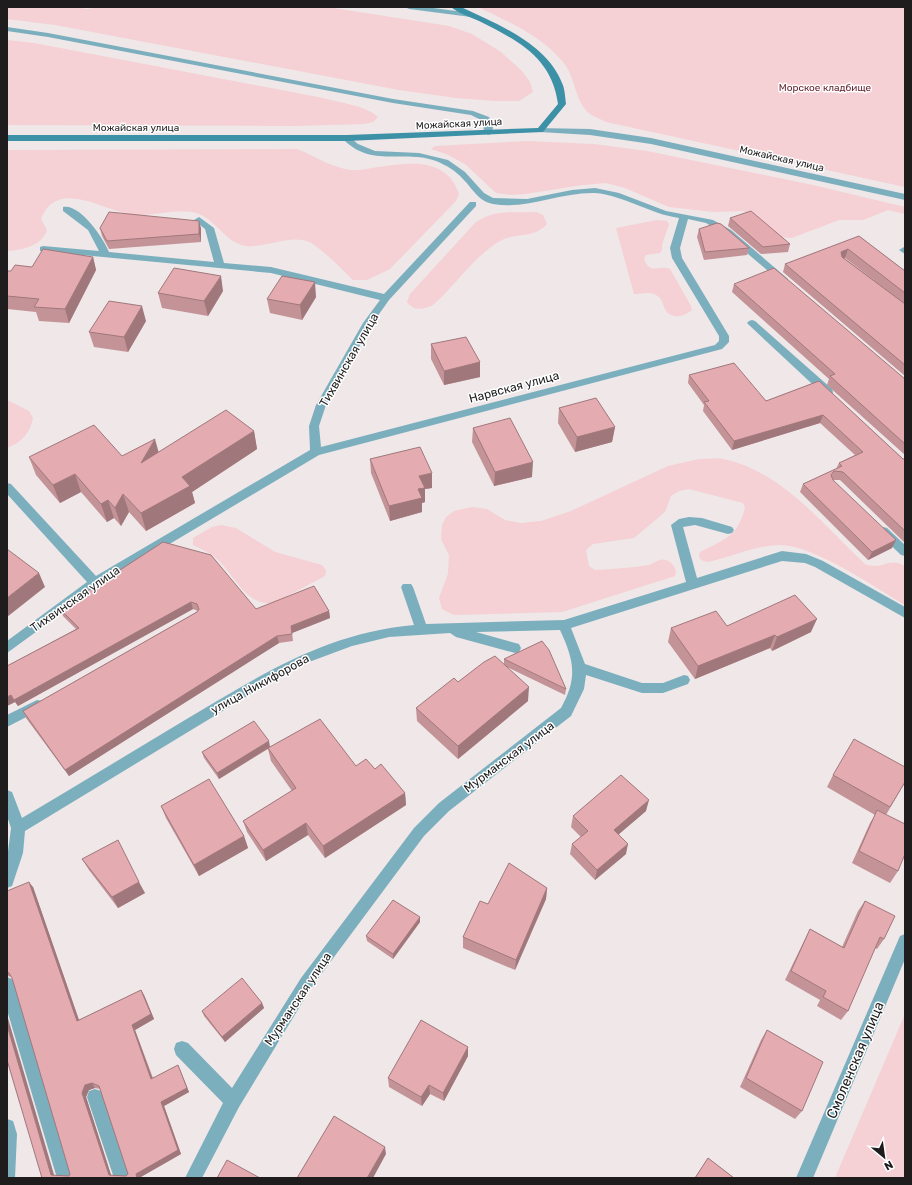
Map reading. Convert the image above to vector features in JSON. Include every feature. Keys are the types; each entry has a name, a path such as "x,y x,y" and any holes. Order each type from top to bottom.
{"main road":[{"path":"455,7 490,23 526,46 549,65 558,82 562,104 551,119 540,130"},
{"name":"Можайская улица","path":"7,138 348,138 540,130"}],"street":[{"path":"408,7 471,15"},
{"path":"7,29 48,35 393,101 473,113 485,117 489,121 490,126 488,132"},
{"name":"Можайская улица","path":"540,130 590,132 651,141 905,197"},
{"path":"348,138 353,146 366,153 428,156 438,159 457,168 486,200 533,202 584,191 601,192 619,195 643,206 710,222 723,228 793,288"},
{"path":"386,298 473,204"},
{"path":"66,209 85,221 98,235 105,254"},
{"name":"Нарвская улица","path":"316,452 718,347 724,342 724,336 677,258 676,248 684,216"},
{"path":"199,220 209,228 220,266"},
{"name":"Тихвинская улица","path":"7,648 95,582 316,452 314,426 320,405 368,323 386,298 271,270 43,249"},
{"path":"752,323 838,402"},
{"path":"7,487 95,582"},
{"path":"692,584 677,525 683,520 691,520 728,530"},
{"path":"873,521 905,552"},
{"path":"564,625 782,556 806,559 819,564 905,614"},
{"path":"407,588 422,629"},
{"name":"улица Никифорова","path":"18,828 258,683 305,658 351,641 388,632 422,629 564,625"},
{"name":"Мурманская улица","path":"193,1178 233,1101 306,983 419,832 444,807 566,712 576,695 580,683 580,668 577,653 564,625"},
{"path":"441,629 515,648"},
{"path":"580,668 642,688 663,688 684,680"},
{"path":"7,722 49,698"},
{"path":"7,796 18,828 16,853 7,881"},
{"name":"Смоленская улица","path":"804,1178 832,1116 905,941"},
{"path":"7,984 65,1178"},
{"path":"182,1049 233,1101"},
{"path":"95,1097 122,1178"},
{"path":"7,1127 9,1134 7,1178"}],"green space":[{"path":"7,7 74,7 87,9 101,7 327,7 449,26 472,34 501,52 522,71 530,82 533,92 519,101 496,101 456,98 399,90 55,25 7,19"},
{"name":"Морское кладбище","path":"478,7 905,7 905,187 606,122 590,114 585,109 567,68 555,53 545,44 524,30"},
{"path":"7,40 34,43 323,98 359,107 373,113 378,117 373,122 364,124 294,126 7,125"},
{"path":"527,141 594,144 647,151 813,185 905,207 905,214 888,210 863,220 839,220 792,238 779,237 753,214 742,211 714,212 669,207 625,188 606,183 525,194 511,195 496,193 465,164 446,154 431,149 435,146"},
{"path":"297,149 330,164 351,170 398,164 423,164 434,167 445,173 453,181 459,194 456,201 390,269 367,280 353,280 319,248 302,240 286,240 262,245 246,246 233,241 205,217 192,212 185,211 135,215 123,213 84,200 71,198 59,200 49,206 41,219 47,230 41,240 31,246 19,250 7,251 7,150"},
{"path":"512,212 536,212 543,215 547,224 542,229 531,234 506,238 500,241 481,255 433,305 419,309 413,307 407,302 410,294 475,223 497,214"},
{"path":"657,220 667,221 669,224 662,245 662,250 660,253 646,255 644,259 649,267 670,269 691,306 692,310 682,316 675,316 668,313 659,297 654,294 634,294 616,228"},
{"path":"7,400 29,411 33,418 30,428 21,440 7,448"},
{"path":"699,459 723,459 744,465 783,487 800,501 865,564 877,566 894,562 905,566 905,605 844,568 810,552 794,547 780,545 762,547 708,562 701,560 699,556 700,552 729,536 739,525 745,507 743,503 689,489 679,491 671,496 665,512 634,538 593,544 586,550 589,566 595,570 642,566 663,560 670,562 674,566 676,571 675,576 562,612 454,615 442,609 439,598 448,574 449,555 441,539 442,525 446,517 454,511 472,507 487,509 505,520 521,523 541,521 571,511 668,466"},
{"path":"221,525 236,528 275,552 322,565 326,570 325,576 274,603 264,603 256,600 248,595 215,557 193,545 193,538 212,527"},
{"path":"905,1014 905,1178 835,1178"}],"building":[{"path":"751,211 790,244 763,247 730,218"},
{"path":"109,212 199,221 199,234 107,241 100,228"},
{"path":"717,223 721,224 749,248 705,252 699,229"},
{"path":"859,236 905,271 905,293 848,249 841,252 842,257 905,304 905,365 785,264"},
{"path":"43,249 93,257 65,309 34,307 39,299 7,296 7,271 11,271 15,265 32,267"},
{"path":"174,268 221,276 204,301 158,293"},
{"path":"774,268 905,379 905,444 830,376 835,374 734,284"},
{"path":"282,276 315,282 300,305 267,299"},
{"path":"109,301 142,306 124,337 89,332"},
{"path":"466,337 480,362 444,371 431,344"},
{"path":"734,363 766,401 819,381 903,459 905,459 905,531 843,472 834,471 831,475 833,480 896,540 872,552 803,484 842,466 839,463 863,452 823,415 734,441 704,402 709,401 689,375"},
{"path":"596,398 615,427 577,437 559,408"},
{"path":"226,410 254,431 182,477 190,486 141,513 123,494 115,508 108,500 101,504 75,474 53,485 29,457 94,425 122,456 155,439 141,463"},
{"path":"510,418 533,462 495,472 473,428"},
{"path":"420,447 432,473 419,476 425,488 418,489 422,498 389,506 370,459"},
{"path":"163,542 211,555 256,609 314,586 329,611 291,626 292,634 277,636 65,770 23,711 197,612 199,609 197,604 191,602 14,700 11,695 7,697 7,666 79,628 60,609"},
{"path":"7,549 39,573 7,598"},
{"path":"795,595 817,619 777,637 775,635 698,666 671,628 716,611 727,626"},
{"path":"542,641 549,650 566,689 504,659"},
{"path":"495,656 529,687 458,746 416,708 454,678 458,682 484,662"},
{"path":"320,719 356,766 366,759 375,769 381,764 405,793 323,846 306,823 263,850 243,821 296,788 268,748"},
{"path":"254,721 269,741 217,773 202,752"},
{"path":"854,739 905,767 905,782 890,807 833,775"},
{"path":"621,775 649,800 614,830 628,844 597,870 572,844 588,831 573,816"},
{"path":"209,779 244,836 194,865 161,806"},
{"path":"877,810 905,824 905,854 898,871 859,851"},
{"path":"118,840 139,882 112,897 82,859"},
{"path":"509,863 547,888 516,960 463,937 480,901 488,904"},
{"path":"29,882 77,1021 141,990 151,1014 132,1025 151,1079 178,1065 187,1088 161,1102 178,1150 136,1174 137,1178 42,1178 7,1060 7,1025 51,1175 69,1176 70,1174 12,978 7,972 7,891","holes":["92,1083 99,1086 128,1174 126,1176 109,1175 82,1093 85,1085"]},
{"path":"393,900 420,917 393,954 366,936"},
{"path":"865,901 895,916 884,939 880,937 848,1011 823,997 826,991 791,971 810,929 844,948"},
{"path":"242,978 262,1003 222,1037 202,1011"},
{"path":"421,1020 468,1047 443,1093 429,1085 421,1097 388,1078"},
{"path":"767,1030 823,1062 802,1111 746,1078"},
{"path":"334,1116 385,1147 367,1178 297,1178"},
{"path":"708,1158 734,1178 695,1178"},
{"path":"227,1160 260,1178 217,1178"}]}
